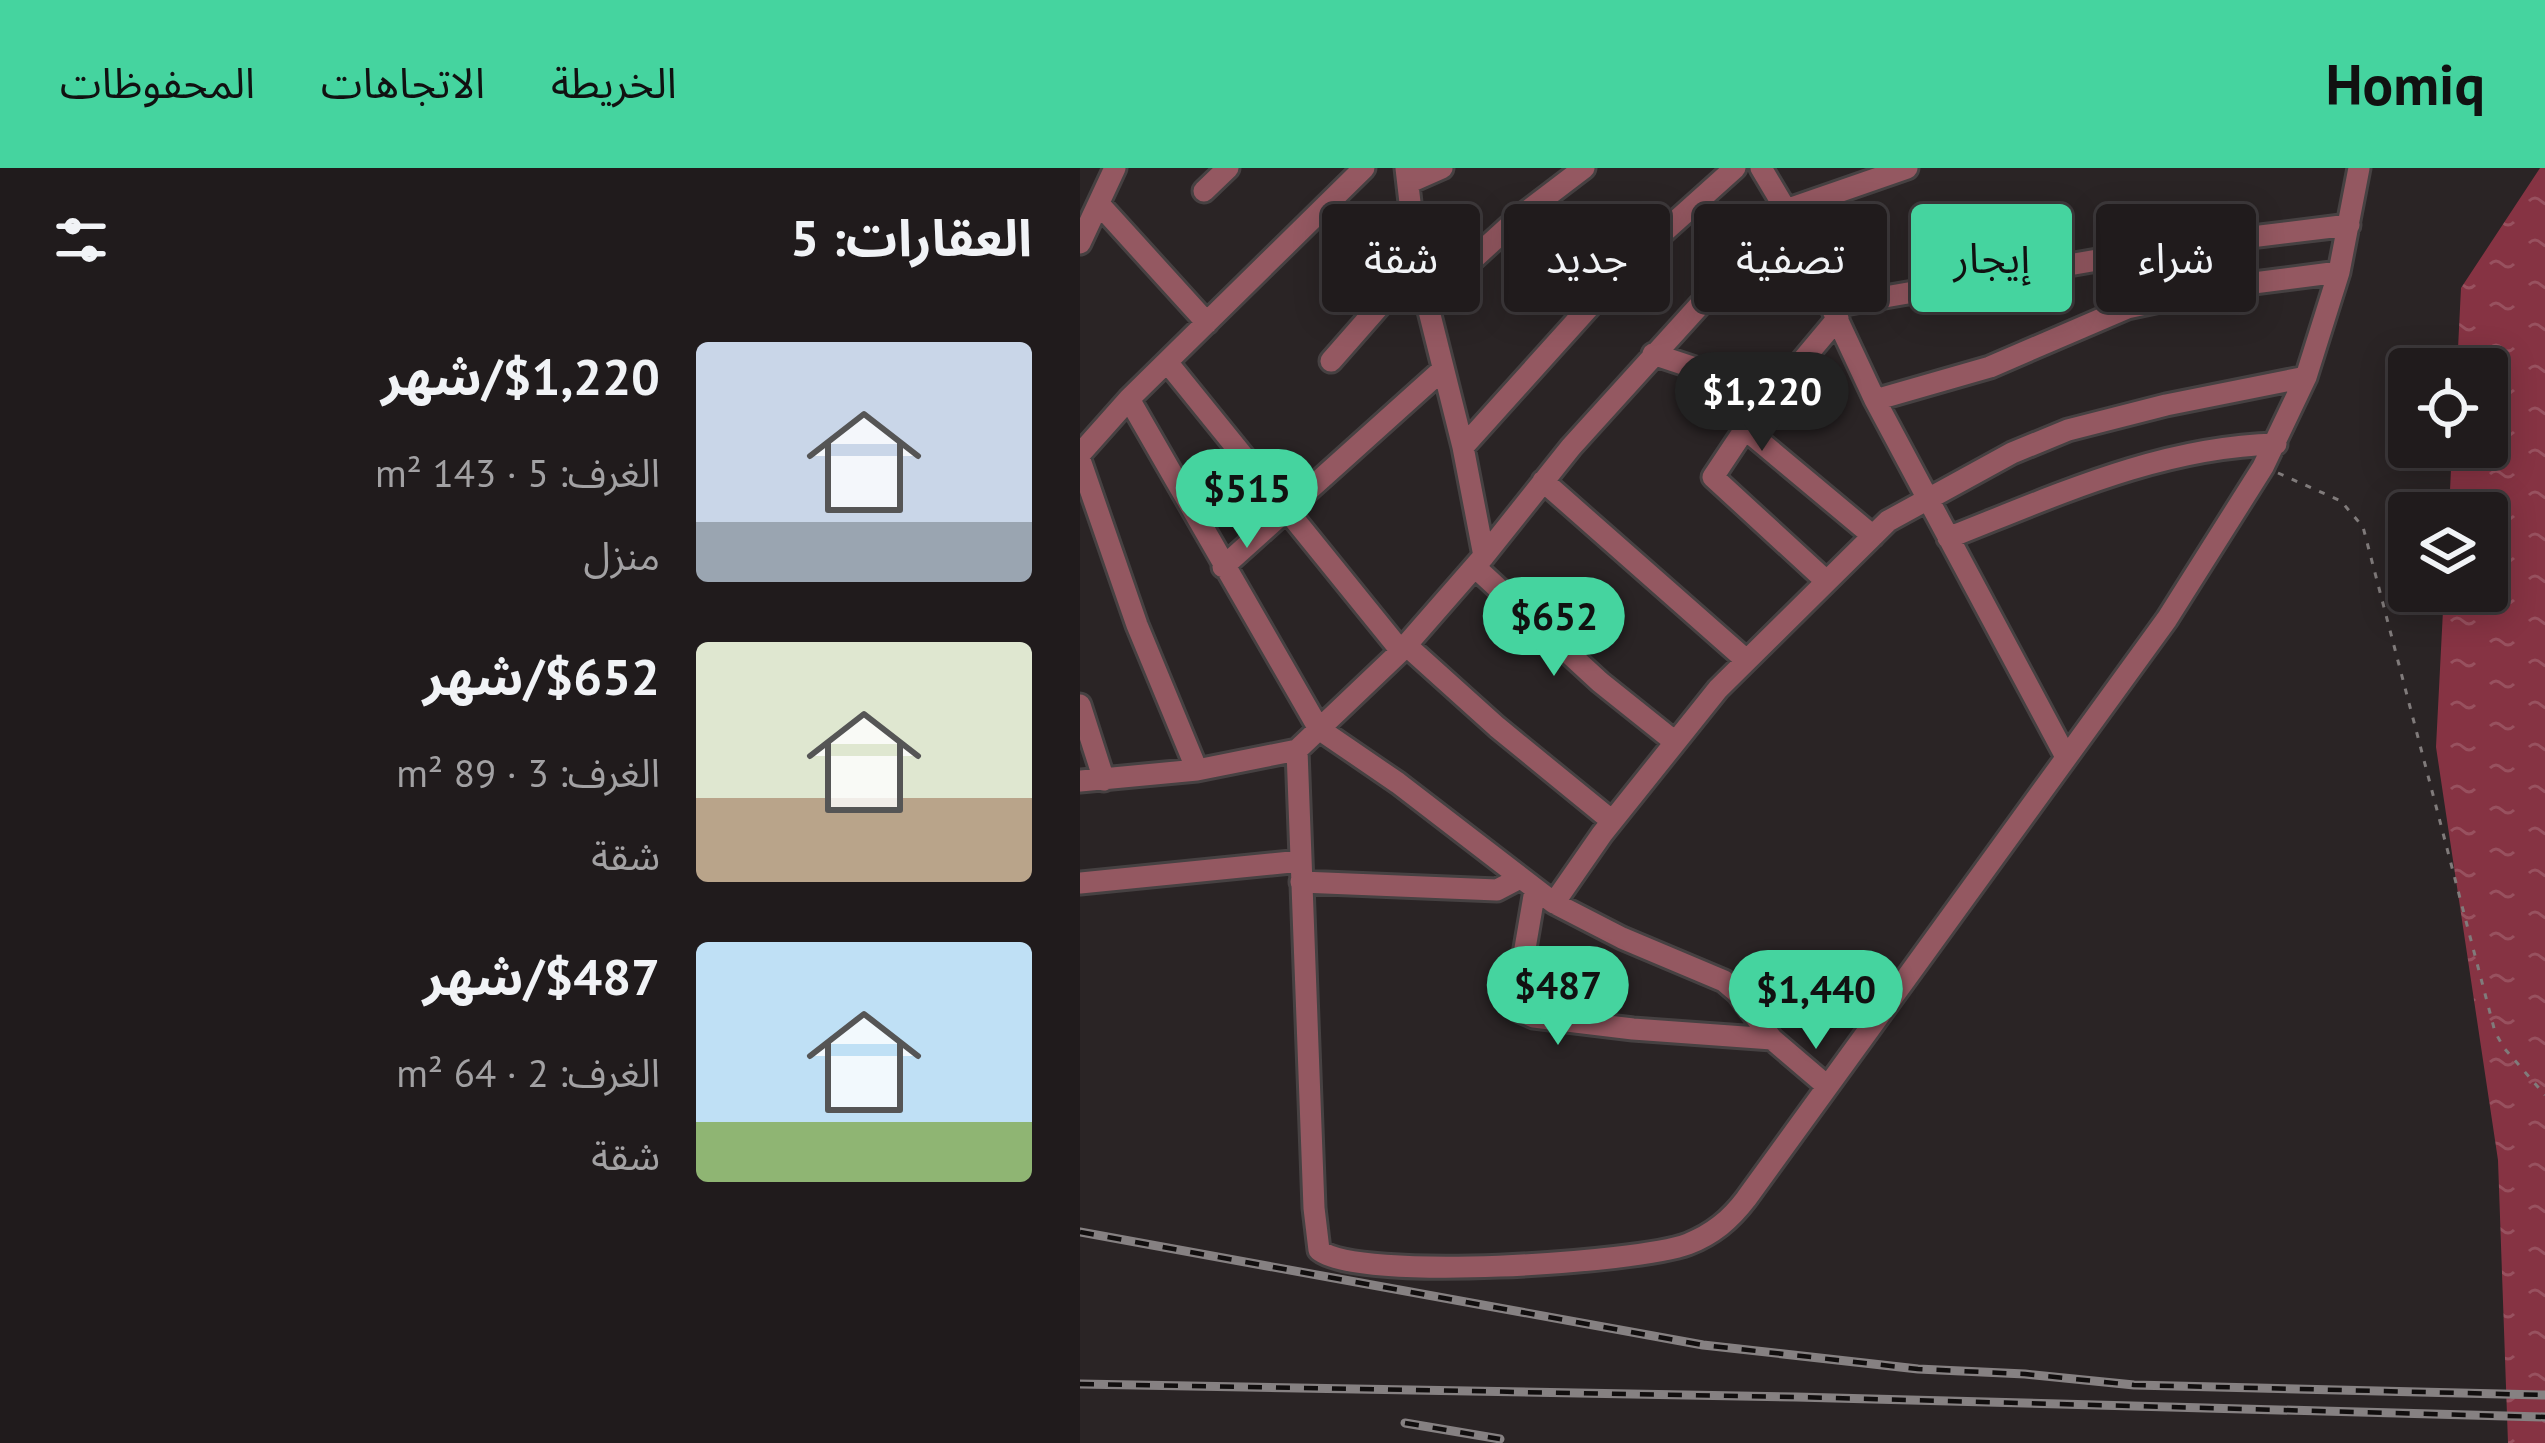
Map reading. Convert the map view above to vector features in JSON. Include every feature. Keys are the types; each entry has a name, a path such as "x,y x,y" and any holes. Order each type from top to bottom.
{"street":[{"path":"1080,244 1115,168"},
{"path":"1204,191 1228,168"},
{"path":"1197,770 1137,625 1080,457 1166,362 1364,168"},
{"path":"1407,175 1442,168"},
{"path":"1480,253 1584,168"},
{"path":"1463,447 1627,266 1735,168"},
{"path":"1761,168 1782,204"},
{"path":"1803,204 1907,168"},
{"path":"1297,750 1318,1250 1331,1259 1432,1270 1658,1252 1713,1233 1732,1217 2167,619 2263,467 2306,377 2339,272 2359,168"},
{"path":"1099,204 1207,323"},
{"path":"1887,302 2178,246 2349,224"},
{"path":"1875,400 1990,367 2127,308 2230,286 2339,272"},
{"path":"1080,781 1197,770 1297,750 1403,648 1694,310"},
{"path":"1331,361 1374,312"},
{"path":"1427,312 1463,447 1480,562 1600,682 1675,742"},
{"path":"1825,580 1715,481 1714,471 1835,312 1875,400 2065,755"},
{"path":"1653,354 1695,368 1873,536"},
{"path":"1166,362 1403,648 1612,821"},
{"path":"1223,567 1441,371"},
{"path":"1554,904 1612,821 1746,660 1888,521 2012,453 2068,430 2306,377"},
{"path":"1130,399 1319,729 1398,783 1554,904 1724,981 1772,1039 1827,1086"},
{"path":"1948,538 2128,468 2197,449 2276,444"},
{"path":"1543,481 1746,660"},
{"path":"1080,705 1103,780"},
{"path":"1080,883 1301,872 1497,890 1528,884"},
{"path":"1528,884 1516,1001 1520,1011 1534,1017 1633,1029 1772,1039"}],"path":[{"path":"2263,467 2341,501 2363,527 2495,1032 2545,1095"}],"water":[{"path":"2540,168 2545,168 2545,1443 2508,1443 2498,1160 2436,747 2443,612 2508,612 2508,492 2450,492 2451,468 2508,468 2508,348 2458,348 2461,288"}],"railway":[{"path":"1080,1232 1703,1345 1918,1369 2134,1385 2545,1395"},
{"path":"1080,1384 2545,1417"},
{"path":"1405,1423 1500,1439"}]}
